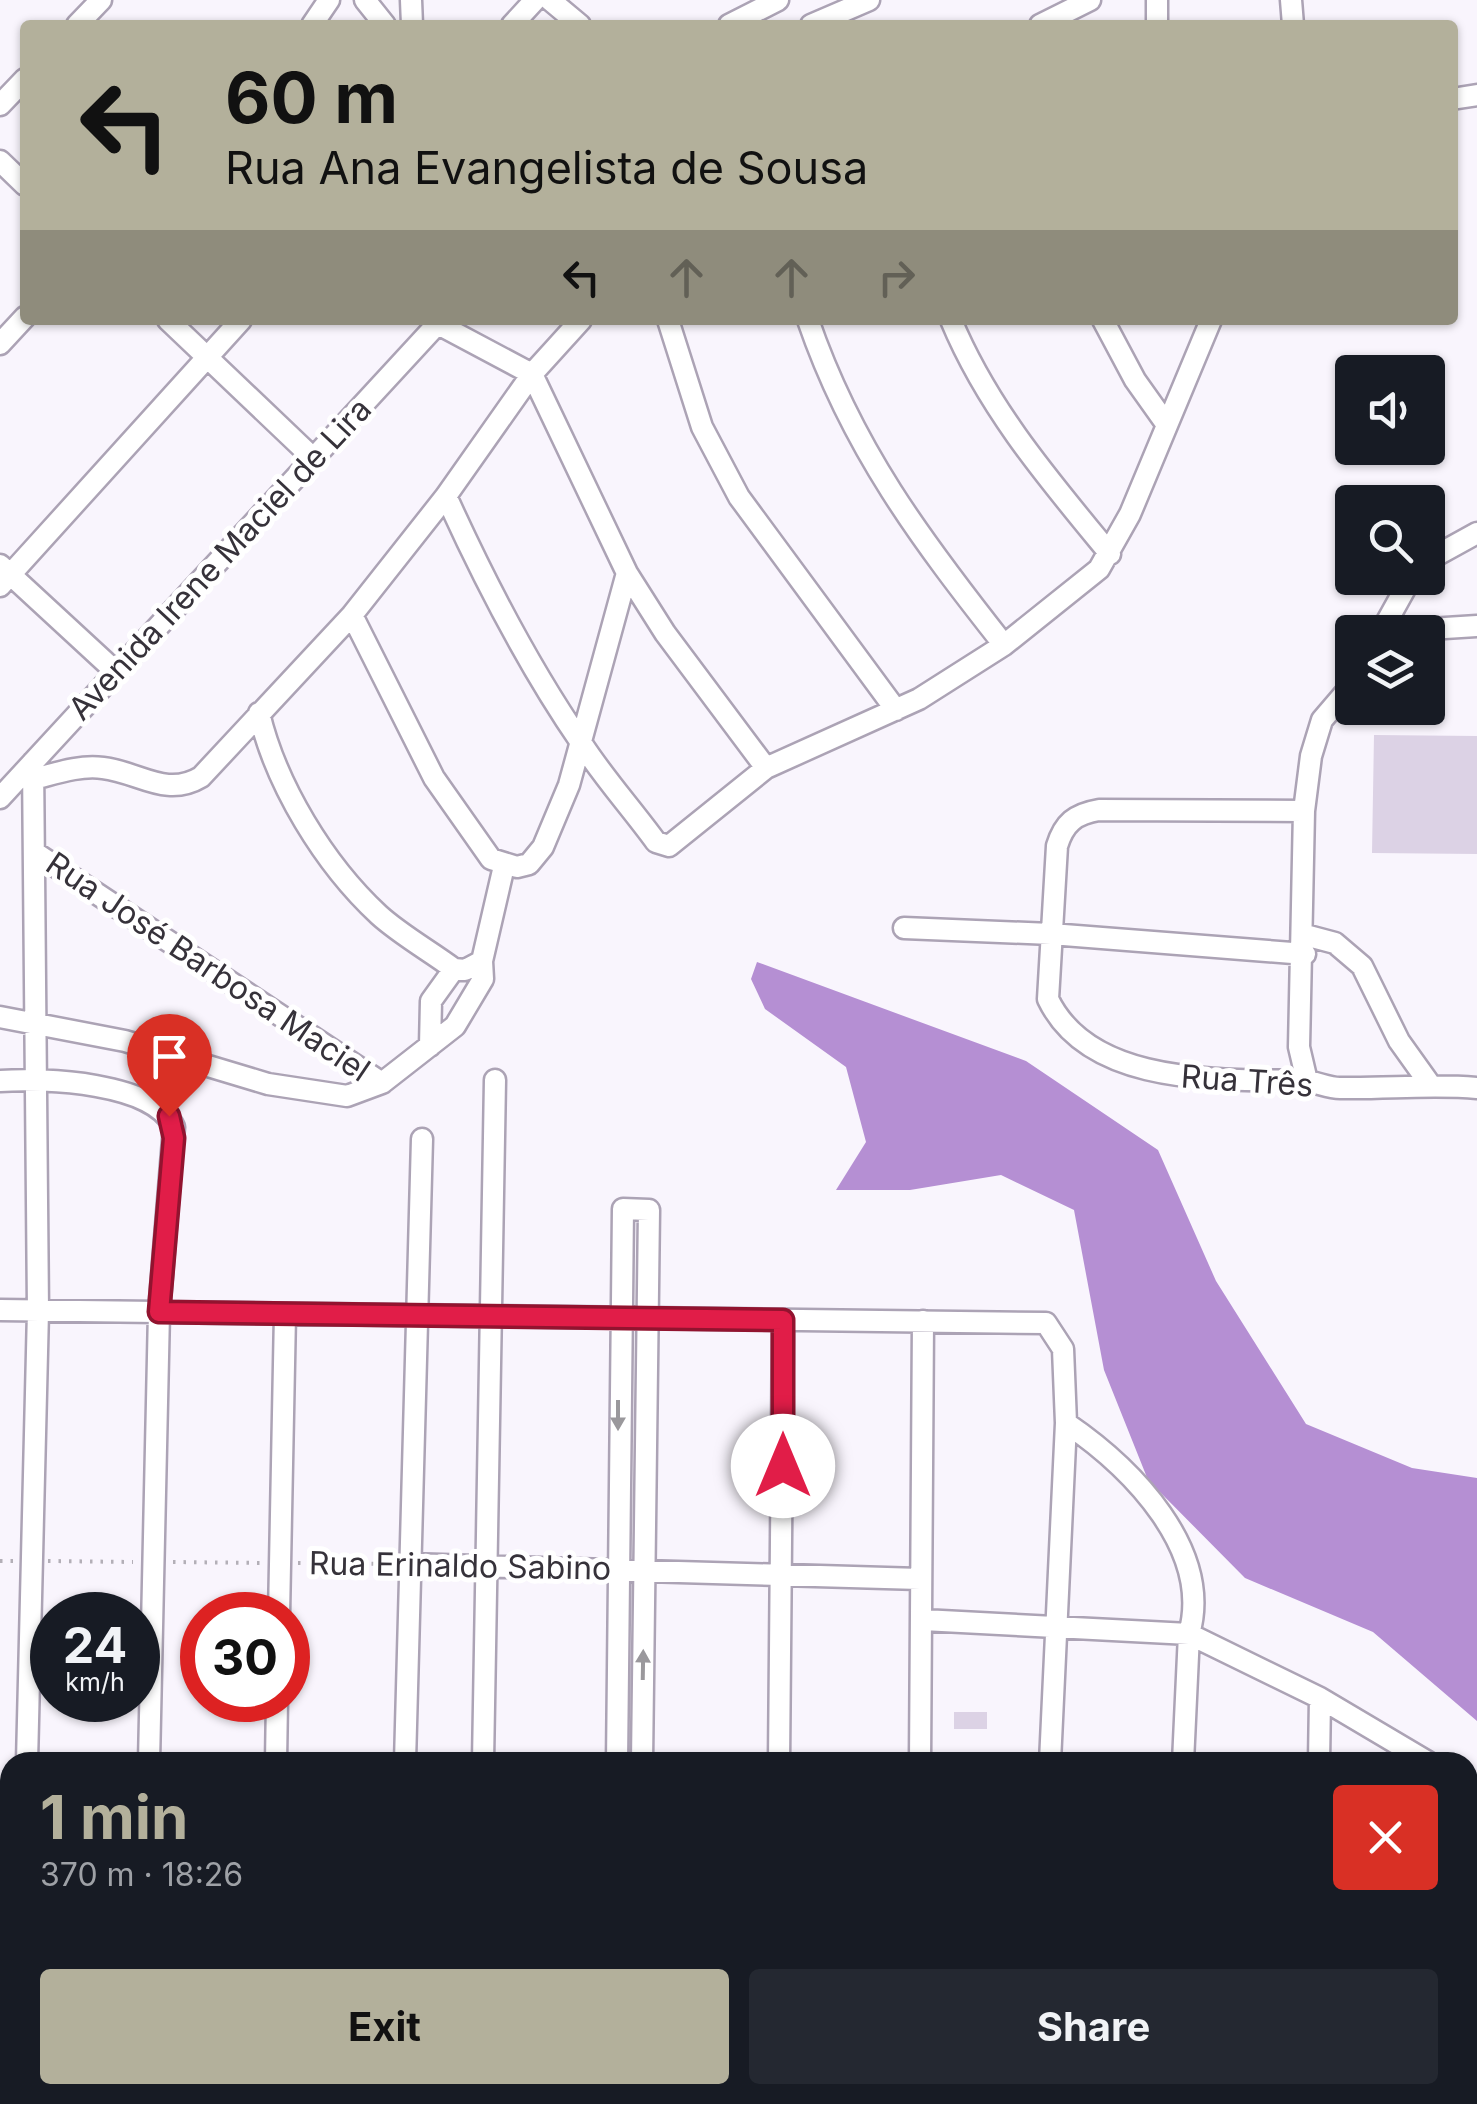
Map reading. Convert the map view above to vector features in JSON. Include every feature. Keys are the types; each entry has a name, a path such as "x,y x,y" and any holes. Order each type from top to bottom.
{"street":[{"path":"82,20 101,0"},
{"path":"365,0 380,20"},
{"path":"517,20 535,0"},
{"path":"550,0 574,20"},
{"path":"741,17 778,0"},
{"path":"819,20 842,5 869,0"},
{"path":"1050,20 1090,0"},
{"path":"0,105 20,84"},
{"path":"0,161 20,180"},
{"path":"0,344 20,322"},
{"path":"173,325 314,458"},
{"path":"116,672 3,575 238,325"},
{"name":"Avenida Irene Maciel de Lira","path":"0,798 33,771 116,672 437,325"},
{"path":"445,325 532,374 627,572 665,634 766,768"},
{"path":"27,1752 38,1310 33,771 98,767 168,787 190,784 213,766 352,615 446,496 532,374 576,325"},
{"path":"670,325 702,427 739,497 896,710"},
{"path":"810,325 868,459 914,531 1004,644"},
{"path":"953,325 974,376 1033,460 1110,554"},
{"path":"1106,325 1135,380 1167,424"},
{"path":"446,496 483,578 583,746 663,846 676,842 731,792 766,768 830,736 896,710 1004,644 1082,586 1110,554 1208,325"},
{"path":"1445,551 1477,533"},
{"path":"352,615 434,778 492,859 504,866 530,864 544,847 583,746 627,572"},
{"path":"1445,626 1477,626"},
{"path":"1307,1081 1299,1047 1305,945 1304,812 1311,756 1322,720 1335,705"},
{"path":"259,713 269,756 288,793 346,876 380,915 454,969 465,970 482,961"},
{"name":"Rua Três","path":"1304,812 1099,810 1072,819 1062,829 1058,846 1050,934 1048,999 1055,1014 1084,1040 1162,1074 1307,1081 1339,1088 1428,1083 1477,1088"},
{"name":"Rua José Barbosa Maciel","path":"34,852 382,1082"},
{"path":"0,1017 36,1021 268,1084 347,1096 382,1082 455,1026 483,979 482,961 504,866"},
{"path":"904,928 1305,945 1335,943 1362,966 1400,1041 1428,1083"},
{"path":"430,1046 431,1001 454,969"},
{"path":"0,1080 36,1078 151,1102 169,1116 174,1138 159,1312 150,1752"},
{"path":"483,1752 495,1080"},
{"path":"404,1752 422,1139"},
{"path":"617,1752 618,1318 623,1208 649,1210 642,1752"},
{"path":"0,1310 1046,1323 1063,1349 1066,1423 1050,1752"},
{"path":"279,1592 285,1314"},
{"path":"778,1752 784,1576 783,1320"},
{"path":"920,1752 923,1321"},
{"path":"1066,1423 1103,1448 1144,1493 1191,1568 1196,1589 1189,1634 1183,1752"},
{"name":"Rua Erinaldo Sabino","path":"408,1564 920,1579"},
{"path":"923,1620 1189,1634 1320,1698 1411,1752"},
{"path":"1318,1752 1320,1698"},
{"path":"276,1752 277,1722"}],"path":[{"name":"Rua Erinaldo Sabino","path":"0,1561 408,1564"}],"shaded area":[{"path":"757,962 1026,1061 1158,1150 1216,1281 1306,1424 1412,1468 1477,1478 1477,1721 1373,1632 1245,1578 1148,1480 1104,1370 1074,1210 1001,1175 910,1190 836,1190 866,1142 846,1067 765,1009 751,979"}],"building":[{"path":"1374,735 1477,736 1477,854 1372,853"},
{"path":"954,1712 987,1712 987,1729 954,1729"}],"route":[{"path":"169,1116 174,1138 159,1312 783,1320 783,1466"}]}
